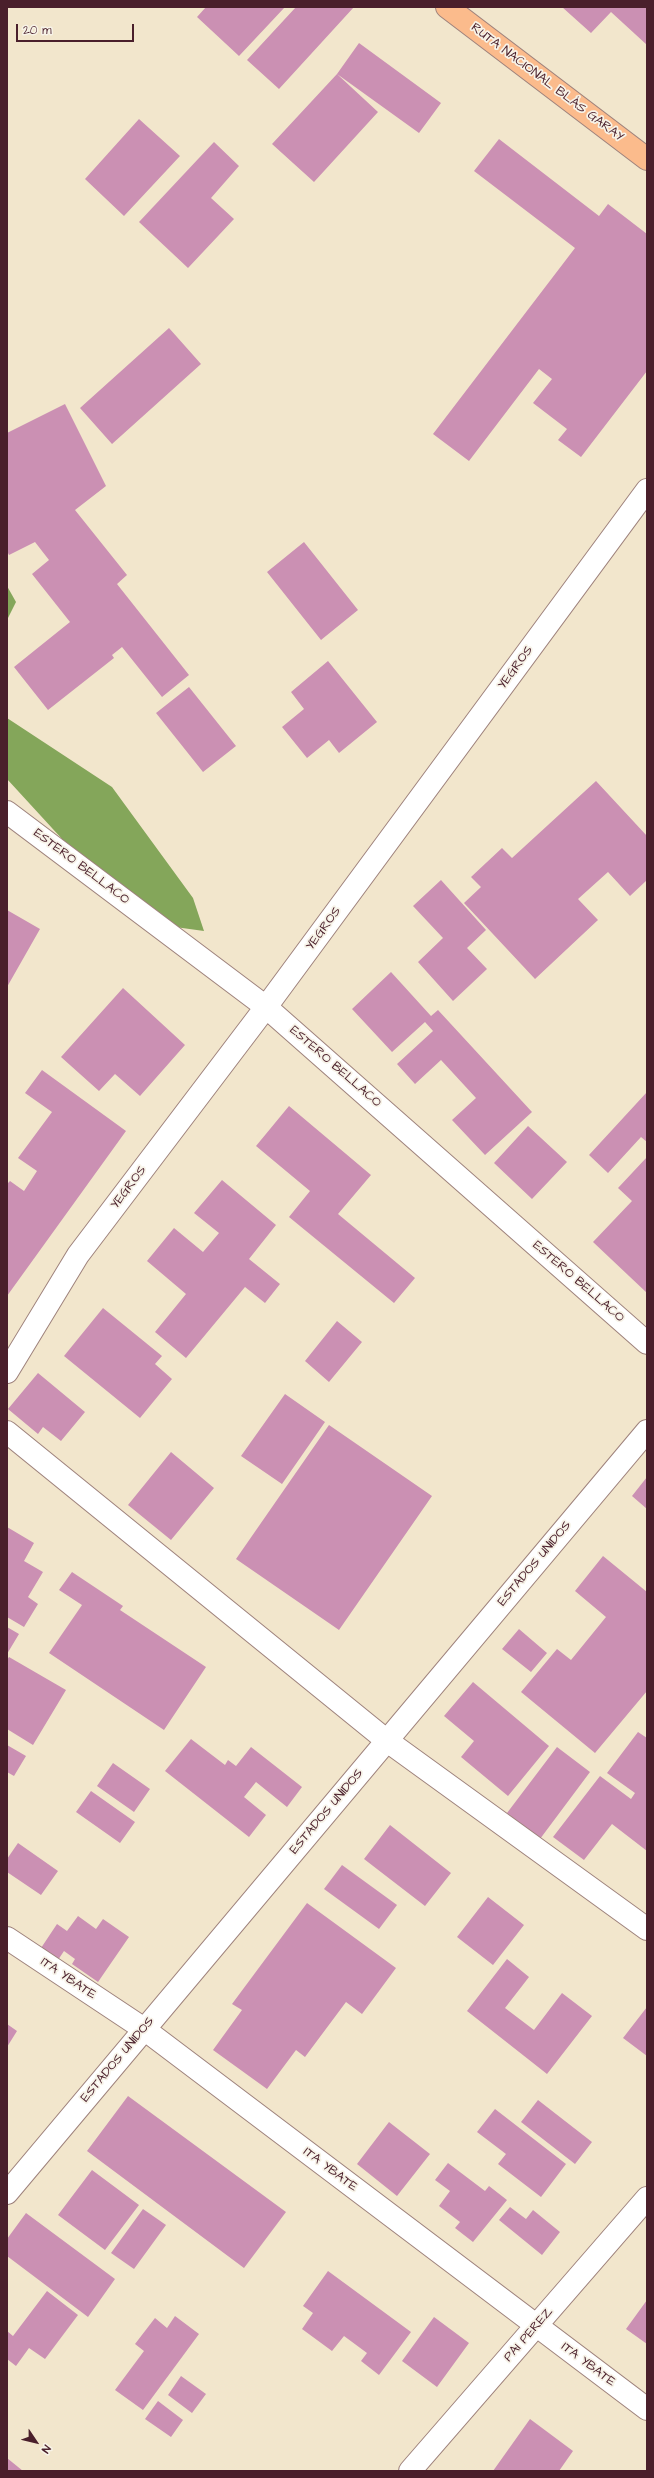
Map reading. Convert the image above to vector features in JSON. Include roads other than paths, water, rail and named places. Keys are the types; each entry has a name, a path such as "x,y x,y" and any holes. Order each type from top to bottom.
{"highway":[{"name":"RUTA NACIONAL BLÁS GARAY","path":"447,7 647,159"}],"street":[{"name":"YEGROS","path":"7,1372 78,1254 266,1007 647,490"},
{"name":"ESTERO BELLACO","path":"7,812 266,1007 647,1343"},
{"name":"ESTADOS UNIDOS","path":"7,2193 647,1431"},
{"path":"7,1432 386,1740 647,1929"},
{"name":"ITA YBATE","path":"7,1938 144,2029 647,2409"},
{"name":"PAI PEREZ","path":"410,2471 647,2198"}]}
